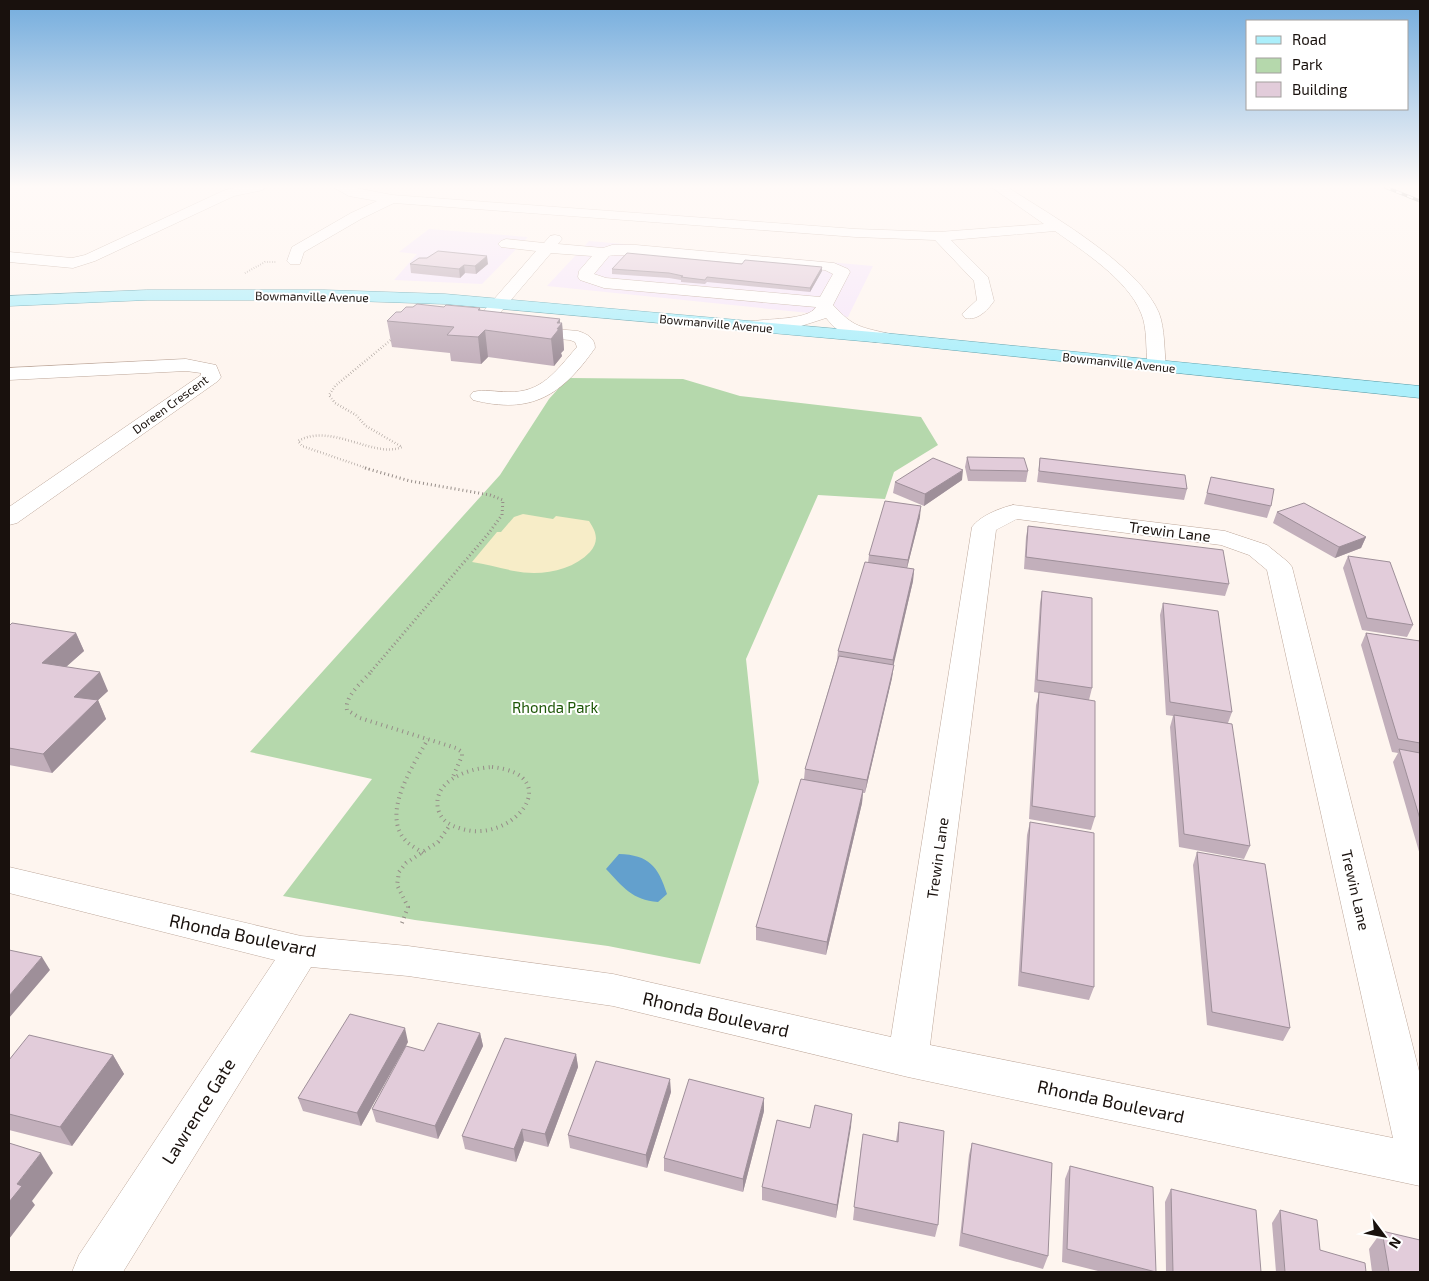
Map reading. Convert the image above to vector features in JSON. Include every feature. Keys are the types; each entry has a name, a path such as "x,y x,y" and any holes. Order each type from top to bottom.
{"main road":[{"name":"Bowmanville Avenue","path":"9,301 147,294 381,296 499,302 884,338 1420,392"}],"street":[{"path":"9,257 72,263 90,258 114,247"},
{"path":"295,261 297,250 303,247"},
{"path":"534,247 604,253 616,250 636,250 835,267 842,272 821,314 813,318 754,326"},
{"path":"950,247 982,280 986,301 971,314"},
{"path":"1084,247 1110,266 1135,289 1150,312 1157,366"},
{"path":"480,396 525,398 548,390 586,348 586,343 581,338 572,335 501,329 488,326 484,321 546,248"},
{"path":"604,253 587,271 586,277 589,279 604,283 825,305 842,325 858,332 884,338"},
{"name":"Doreen Crescent","path":"9,374 186,365 209,369 211,378 9,518"},
{"name":"Trewin Lane","path":"908,1059 984,528 1013,512 1225,538 1258,550 1279,567 1420,1161"},
{"name":"Rhonda Boulevard","path":"9,880 301,951 408,961 613,990 908,1059 1420,1165"},
{"name":"Lawrence Gate","path":"96,1272 301,951"}],"path":[{"path":"245,273 265,262 295,261"},
{"path":"393,339 336,386 329,395 335,403 356,415 366,426 402,447 389,450 316,435 302,438 298,442 302,446 390,476 490,495 503,500 502,515 488,534 347,701 347,710 353,715 456,748 462,752 462,756 450,780 439,796 437,804 443,819 450,825 462,830 475,832 503,826 523,811 529,802 530,792 521,776 500,767 474,769 450,780"},
{"path":"423,852 409,844 400,834 395,823 406,781 428,739"},
{"path":"402,923 408,907 398,886 397,877 402,868 442,838 450,825"}],"shaded area":[{"path":"406,247 518,247 482,284 394,280 417,254 399,252"},
{"path":"584,247 655,247 873,266 848,317 547,286"}],"green space":[{"name":"Rhonda Park","path":"568,378 683,379 740,396 921,417 938,445 894,472 885,499 818,495 746,659 759,782 700,964 608,946 415,920 283,896 372,779 250,752 500,475 549,399"}],"sand":[{"path":"523,514 553,519 556,516 589,521 594,529 595,544 582,559 554,571 534,573 514,571 472,562 497,532 501,532 514,517"}],"water":[{"path":"619,854 638,857 651,864 660,876 667,894 658,902 641,899 629,891 606,869"}],"building":[{"path":"438,251 487,256 475,266 464,265 459,269 410,264 419,258 427,258"},
{"path":"627,253 742,264 745,260 822,267 810,288 707,277 705,280 681,277 683,276 669,273 612,269"},
{"path":"417,304 480,308 478,310 560,319 557,323 562,323 551,339 485,330 478,337 447,335 454,327 387,321 396,312 401,312 406,307 413,307"},
{"path":"967,457 1024,458 1028,471 970,470"},
{"path":"933,458 963,470 925,494 895,482"},
{"path":"1040,458 1185,475 1187,489 1039,471"},
{"path":"1211,477 1274,489 1271,506 1207,493"},
{"path":"885,501 921,506 908,560 869,555"},
{"path":"1304,503 1366,537 1339,547 1277,512"},
{"path":"1028,526 1223,550 1229,584 1026,557"},
{"path":"1348,556 1390,562 1413,625 1367,618"},
{"path":"865,562 914,569 893,660 838,651"},
{"path":"1042,591 1092,598 1092,688 1037,680"},
{"path":"1163,603 1218,611 1232,712 1170,702"},
{"path":"12,623 76,633 42,663 100,672 74,697 98,700 43,754 9,748 9,626"},
{"path":"1366,633 1420,641 1420,743 1398,739"},
{"path":"839,656 894,665 867,780 805,769"},
{"path":"1039,692 1095,701 1095,817 1032,806"},
{"path":"1174,715 1232,724 1250,846 1184,834"},
{"path":"1399,749 1420,753 1420,819"},
{"path":"801,779 863,790 827,942 756,927"},
{"path":"1030,822 1094,833 1094,987 1021,972"},
{"path":"1197,852 1265,864 1290,1028 1212,1012"},
{"path":"9,950 42,957 9,996"},
{"path":"350,1014 405,1028 357,1113 298,1098"},
{"path":"438,1023 480,1033 435,1126 372,1109 406,1046 424,1051"},
{"path":"29,1035 113,1055 60,1127 9,1114 9,1060"},
{"path":"505,1038 576,1054 545,1134 522,1129 514,1149 462,1136"},
{"path":"596,1061 670,1079 646,1155 568,1135"},
{"path":"689,1079 764,1098 743,1179 664,1158"},
{"path":"815,1105 852,1114 837,1205 762,1187 777,1120 810,1128"},
{"path":"899,1122 944,1131 938,1225 854,1207 863,1134 898,1142"},
{"path":"9,1143 41,1153 17,1184 22,1186 9,1202"},
{"path":"972,1143 1052,1163 1048,1256 962,1233"},
{"path":"1070,1166 1153,1187 1156,1272 1067,1249"},
{"path":"1171,1189 1256,1210 1261,1272 1173,1272"},
{"path":"1280,1210 1317,1220 1320,1250 1365,1263 1366,1272 1285,1272"},
{"path":"1382,1231 1420,1240 1420,1272 1389,1272"}]}
